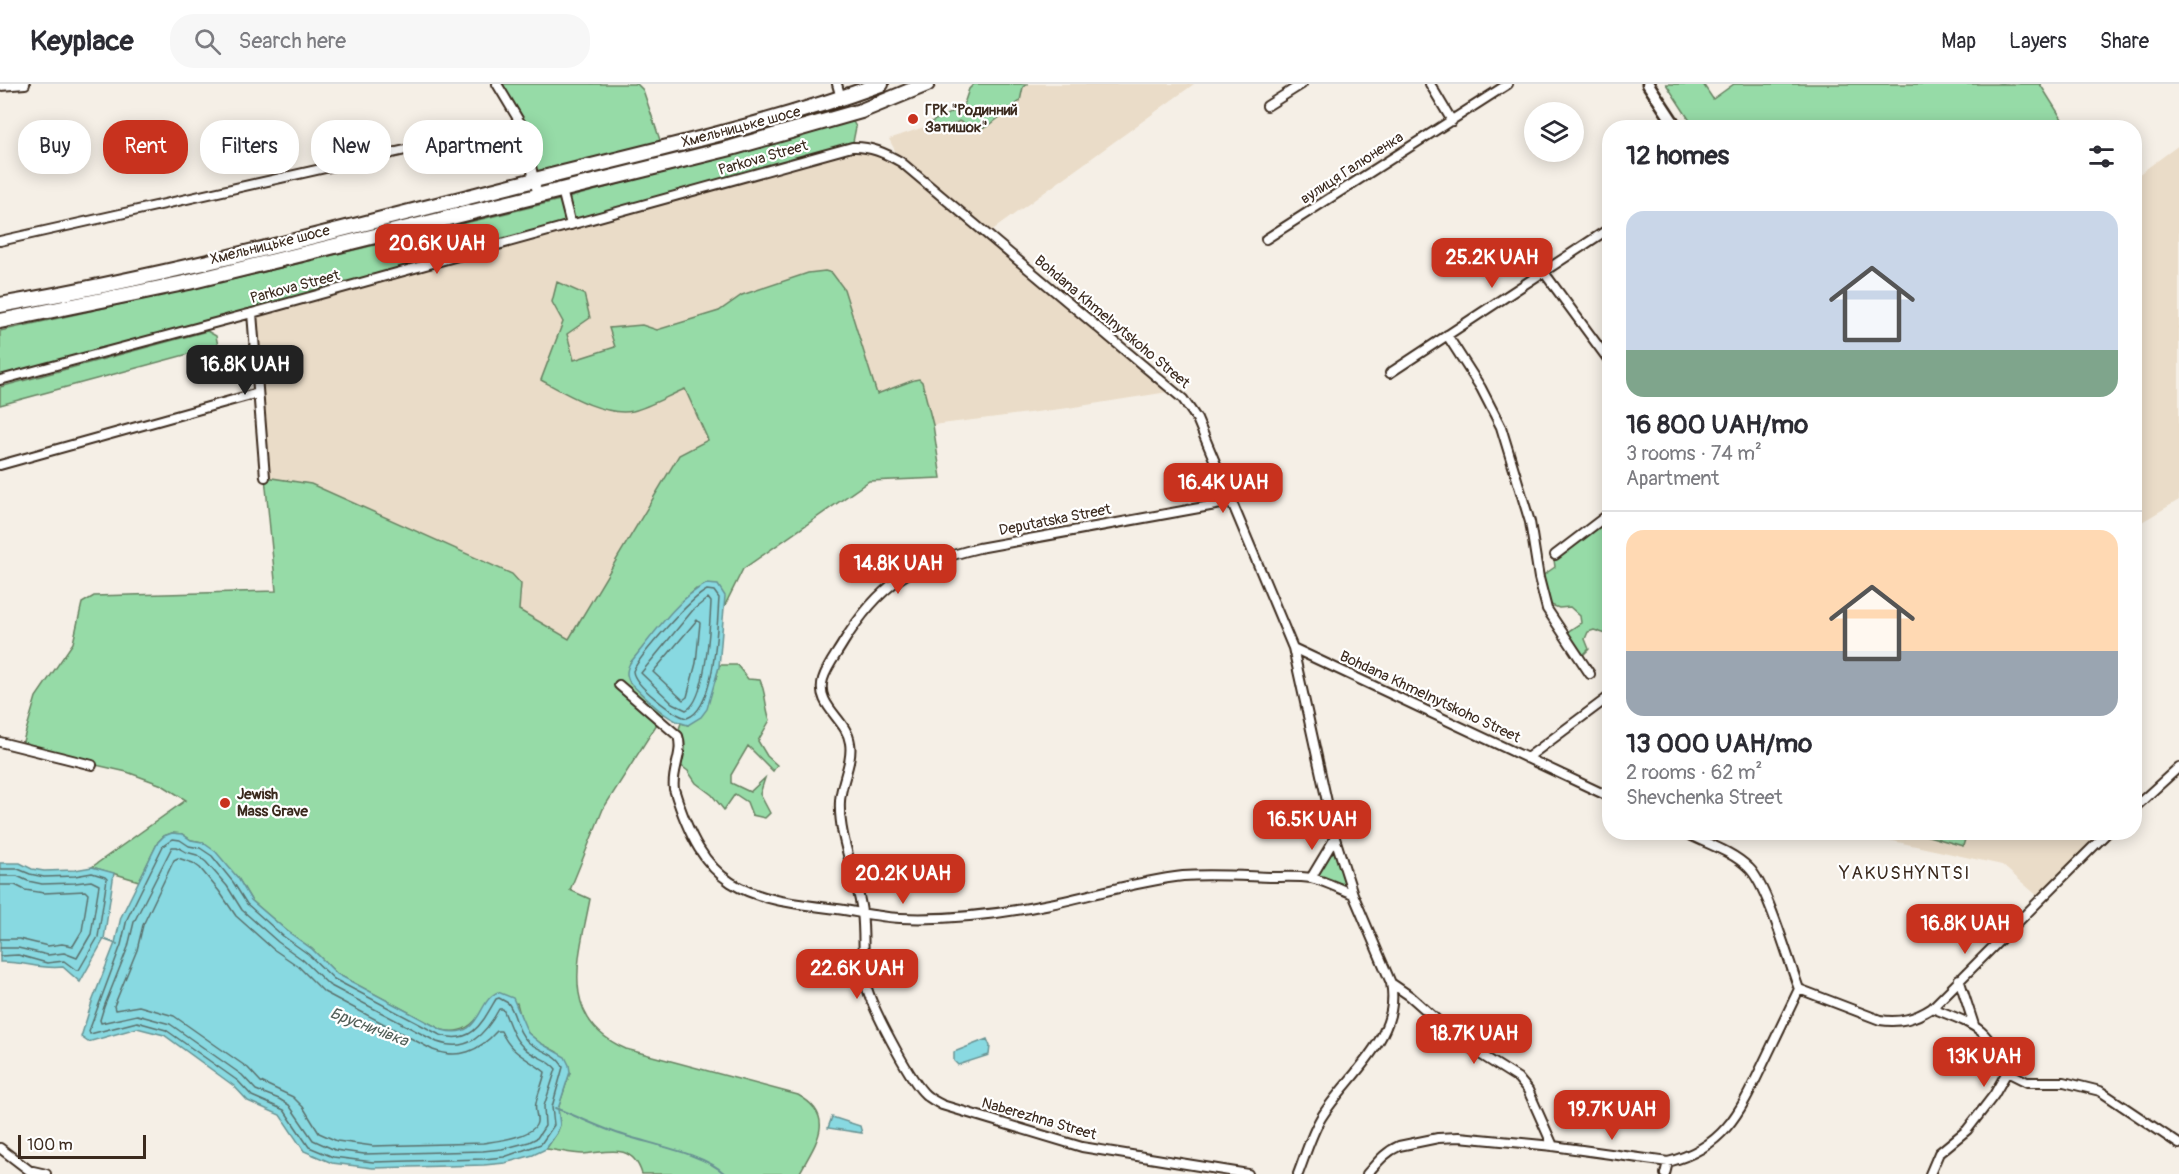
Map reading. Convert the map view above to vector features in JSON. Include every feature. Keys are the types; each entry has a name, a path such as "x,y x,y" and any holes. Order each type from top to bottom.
{"highway":[{"name":"Хмельницьке шосе","path":"0,305 185,268 727,131 881,84"},
{"name":"Хмельницьке шосе","path":"0,321 189,282 731,148 847,115 927,84"},
{"path":"841,98 847,115"}],"street":[{"path":"0,86 25,84"},
{"path":"497,84 519,120"},
{"path":"837,84 841,98"},
{"path":"1267,106 1302,84"},
{"path":"1430,84 1452,121"},
{"name":"вулиця Галюненка","path":"1266,239 1508,84"},
{"path":"1648,84 1672,120"},
{"name":"Parkova Street","path":"0,380 252,313 852,147 863,146 874,149"},
{"name":"Bohdana Khmelnytskoho Street","path":"874,149 901,162 1183,399 1197,419 1293,648 1602,793"},
{"path":"0,241 403,150"},
{"path":"533,174 538,196"},
{"path":"562,190 571,225"},
{"path":"1390,373 1602,233"},
{"path":"1543,271 1602,351"},
{"path":"252,313 265,477"},
{"path":"1447,335 1485,394 1501,427 1515,466 1530,522 1539,578 1547,609 1590,674"},
{"path":"0,465 258,393"},
{"name":"Deputatska Street","path":"909,1071 868,992 864,969 862,912 840,812 841,793 850,755 850,742 825,701 822,690 826,672 868,605 902,578 956,554 1232,502"},
{"path":"1555,555 1602,519"},
{"path":"1293,648 1335,838 1353,894 1391,983 1394,1004 1376,1046 1320,1119 1298,1174"},
{"path":"619,685 678,736 680,743 672,780 699,851 715,870 741,889 765,898 784,903 909,918 995,913 1050,904 1160,879 1201,875 1311,878 1353,894"},
{"path":"1527,758 1602,702"},
{"path":"0,742 92,765"},
{"path":"2142,801 2179,767"},
{"path":"1311,878 1335,838"},
{"path":"1367,1174 1392,1149 1438,1138 1459,1137 1553,1146 1668,1162 1685,1158 1702,1149 1731,1123 1742,1107 1799,989 1761,886 1751,869 1736,858 1699,840"},
{"path":"1799,989 1880,1020 1910,1019 1932,1008 2100,840"},
{"path":"1959,980 1974,1025"},
{"path":"1391,983 1410,996 1464,1044 1518,1078 1528,1090 1553,1146"},
{"path":"1932,1008 1974,1025 1993,1043 2007,1071 2027,1082 2064,1082 2100,1091 2179,1144"},
{"name":"Naberezhna Street","path":"909,1071 922,1092 942,1105 1082,1147 1211,1171 1248,1174"},
{"path":"1930,1174 1939,1153 1967,1130 1994,1095 2007,1071"},
{"path":"0,1148 33,1173 46,1174"},
{"path":"1665,1174 1668,1162"}],"shaded area":[{"path":"1022,84 1194,84 987,234 1174,391 1068,408 933,425 919,379 877,394 844,289 742,295 719,311 671,326 685,389 708,441 679,455 569,639 519,610 522,590 311,484 265,477 252,313 852,147 900,160 889,139 927,126"},
{"path":"2179,145 2179,500 2142,522 2142,172"},
{"path":"1889,840 2101,840 2040,898 2002,865"}],"green space":[{"path":"497,84 637,84 643,90 661,143 543,174 543,120 519,120"},
{"path":"974,84 1027,84 1023,87 1020,101 987,127 972,128 959,121 947,128 934,128 931,122 963,107 969,89"},
{"path":"1666,84 1703,84 1713,99 1734,84 2040,84 2063,120 1689,120"},
{"path":"852,120 856,127 852,147 0,380 0,331 239,278 564,199"},
{"path":"825,271 832,273 844,289 877,394 914,380 919,379 922,382 933,425 941,478 869,481 743,569 724,607 722,598 696,589 683,601 630,663 630,683 664,713 603,809 570,890 590,899 578,964 578,984 581,1004 590,1021 604,1036 626,1049 798,1095 810,1103 817,1112 820,1132 799,1174 642,1174 638,1164 626,1153 610,1151 578,1154 546,1149 560,1125 558,1109 570,1072 557,1052 528,1033 523,1026 517,1003 484,1009 472,1024 461,1030 442,1030 337,974 312,949 251,900 238,878 202,842 191,840 182,834 172,833 164,836 158,842 139,881 92,867 186,800 162,785 127,772 21,748 36,697 73,643 82,603 94,596 276,591 265,477 311,484 512,574 521,584 519,610 569,639 679,455 708,440 685,389 653,404 622,412 610,411 585,403 541,380 563,322 552,302 557,282 584,294 590,318 567,334 574,360 615,347 609,328 642,325 657,330 719,311 742,295 808,273"},
{"path":"207,331 216,336 218,346 0,405 0,387"},
{"path":"1602,525 1602,633 1594,630 1588,632 1585,639 1589,649 1582,656 1567,632 1581,623 1580,616 1570,607 1559,608 1551,605 1542,576 1555,567 1554,560"},
{"path":"719,665 737,665 748,679 760,680 762,685 770,720 758,741 767,756 777,765 773,771 748,746 731,775 731,783 750,792 765,778 760,794 770,813 765,818 752,815 747,802 735,794 724,810 712,795 696,783 688,771 680,765 683,746 679,729 681,723 688,725 716,679"},
{"path":"1335,838 1353,894 1311,878"},
{"path":"1942,840 1965,840 1963,846"}],"water":[{"path":"706,584 718,585 725,596 719,667 707,709 701,717 688,725 671,719 657,708 630,683 627,671 630,663 675,609 695,590"},
{"path":"172,833 182,834 191,840 202,842 216,852 238,878 251,900 312,949 337,974 442,1030 455,1032 465,1030 477,1018 491,997 498,992 513,998 528,1033 540,1043 565,1057 569,1065 570,1072 558,1109 560,1125 546,1149 505,1163 484,1165 373,1168 332,1163 304,1151 280,1115 248,1101 234,1086 164,1035 137,1028 88,1042 81,1037 115,943 121,917 158,842 164,836"},
{"path":"0,863 20,863 32,869 44,871 92,867 114,873 104,939 80,982 63,967 0,962"},
{"path":"987,1039 990,1046 989,1055 958,1065 954,1061 954,1052"},
{"path":"832,1117 860,1126 862,1133 828,1128"}],"waterway":[{"name":"Брусничівка","path":"103,939 117,944"},
{"name":"Брусничівка","path":"555,1108 611,1131 687,1154 715,1166 725,1174"}],"place":[{"name":"ГРК \"Родинний Затишок\"","path":"913,119"},
{"name":"Jewish Mass Grave","path":"225,803"}],"district":[{"name":"YAKUSHYNTSI","path":"1905,873"}]}
